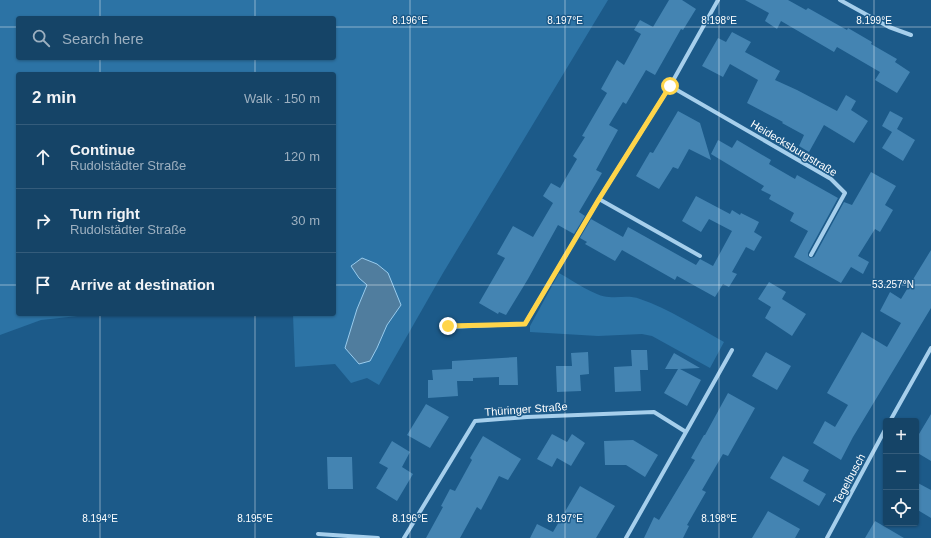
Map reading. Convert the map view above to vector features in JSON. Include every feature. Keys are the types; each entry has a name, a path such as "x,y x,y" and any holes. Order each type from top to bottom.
{"street":[{"path":"448,326 525,324 599,199 670,86 718,0"},
{"path":"840,0 889,27 911,35"},
{"name":"Heidecksburgstraße","path":"670,86 831,179 845,193 811,254"},
{"path":"599,199 700,256"},
{"path":"892,418 931,348"},
{"path":"626,538 732,350"},
{"name":"Thüringer Straße","path":"404,538 475,421 527,417 654,412 686,432"},
{"name":"Tegelbusch","path":"827,538 883,434"},
{"path":"318,534 378,538"}],"shaded area":[{"path":"0,0 608,0 443,273 379,385 367,378 351,383 335,364 295,367 293,316 336,316 336,72 16,72 16,316 78,316 41,320 0,335"},
{"path":"362,258 377,264 388,273 401,305 387,325 370,361 359,364 345,348 357,309 367,285 359,278 351,266"},
{"path":"559,273 591,291 604,296 632,297 651,303 724,342 710,368 652,336 642,334 598,336 530,332 530,326"}],"building":[{"path":"669,0 682,0 696,9 683,30 681,29 655,75 646,70 626,104 623,102 609,125 618,130 596,170 602,173 579,212 585,216 574,234 558,225 506,315 499,312 498,314 479,303 505,258 497,254 513,226 533,237 553,203 543,196 551,183 560,188 577,159 573,156 585,137 582,136 607,93 601,89 617,60 624,65 641,34 634,30 640,20 653,27"},
{"path":"745,0 788,0 806,10 808,8 872,42 871,44 897,59 895,62 910,72 897,93 875,80 880,72 837,47 834,52 781,21 777,29 765,21 769,13"},
{"path":"732,32 751,42 745,52 780,71 775,80 837,111 846,95 856,101 851,110 868,121 854,143 824,125 809,152 799,146 804,135 747,103 758,80 730,64 723,77 702,66 718,38 726,42"},
{"path":"678,111 700,123 711,160 689,149 678,169 673,167 659,189 636,176 650,152 653,153"},
{"path":"890,111 903,118 897,129 915,140 903,161 882,148 892,132 882,126"},
{"path":"718,140 732,148 737,140 771,160 769,164 795,179 797,175 838,198 808,253 810,258 814,257 844,202 852,205 871,172 896,186 885,205 893,210 880,232 875,229 858,256 869,262 863,274 851,267 841,283 794,257 808,231 790,221 794,213 769,199 771,195 761,190 764,186 711,154"},
{"path":"696,196 730,214 732,210 740,215 741,213 759,222 754,232 762,237 754,251 746,247 732,272 737,274 729,287 723,284 715,297 677,276 675,280 622,250 615,261 585,244 587,242 580,238 591,219 623,237 628,227 696,265 700,259 713,266 732,231 709,219 701,232 682,221"},
{"path":"931,250 931,308 853,437 841,460 813,443 825,421 835,427 848,405 827,393 862,332 887,347 901,323 880,311 890,292 901,299"},
{"path":"769,282 786,292 782,299 806,314 792,336 765,318 771,307 758,299"},
{"path":"631,350 647,350 648,370 640,370 641,391 615,392 614,367 632,366"},
{"path":"588,352 589,374 580,375 581,391 557,392 556,366 572,366 571,353"},
{"path":"766,352 791,366 777,390 752,376"},
{"path":"674,353 700,368 680,369 701,380 687,406 664,393 678,369 665,369"},
{"path":"517,357 518,385 499,385 499,377 473,378 473,381 457,381 458,396 428,398 428,380 433,380 432,370 452,369 452,361"},
{"path":"728,393 755,408 728,456 723,454 702,490 706,492 687,525 689,526 683,538 644,538 654,517 659,520 695,460 691,458"},
{"path":"426,404 449,417 430,448 407,435"},
{"path":"931,414 931,461 919,454 919,434"},
{"path":"552,434 567,442 572,434 585,443 571,466 557,458 552,467 537,459"},
{"path":"483,436 521,459 508,480 499,476 481,510 477,507 460,538 426,538 443,507 441,506 450,489 455,491 472,460 470,458"},
{"path":"633,440 658,455 645,477 626,465 605,465 604,441"},
{"path":"392,441 410,452 402,467 413,474 397,501 376,488 388,468 379,463"},
{"path":"783,456 809,470 803,481 826,494 819,506 770,478"},
{"path":"327,457 352,457 353,489 328,489"},
{"path":"919,484 931,490 931,518 919,511"},
{"path":"580,486 615,506 596,538 530,538 537,524 553,532"},
{"path":"768,511 800,529 795,538 752,538"},
{"path":"875,521 904,538 865,538"}],"route":[{"path":"448,326 525,324 599,199 670,86"}]}
